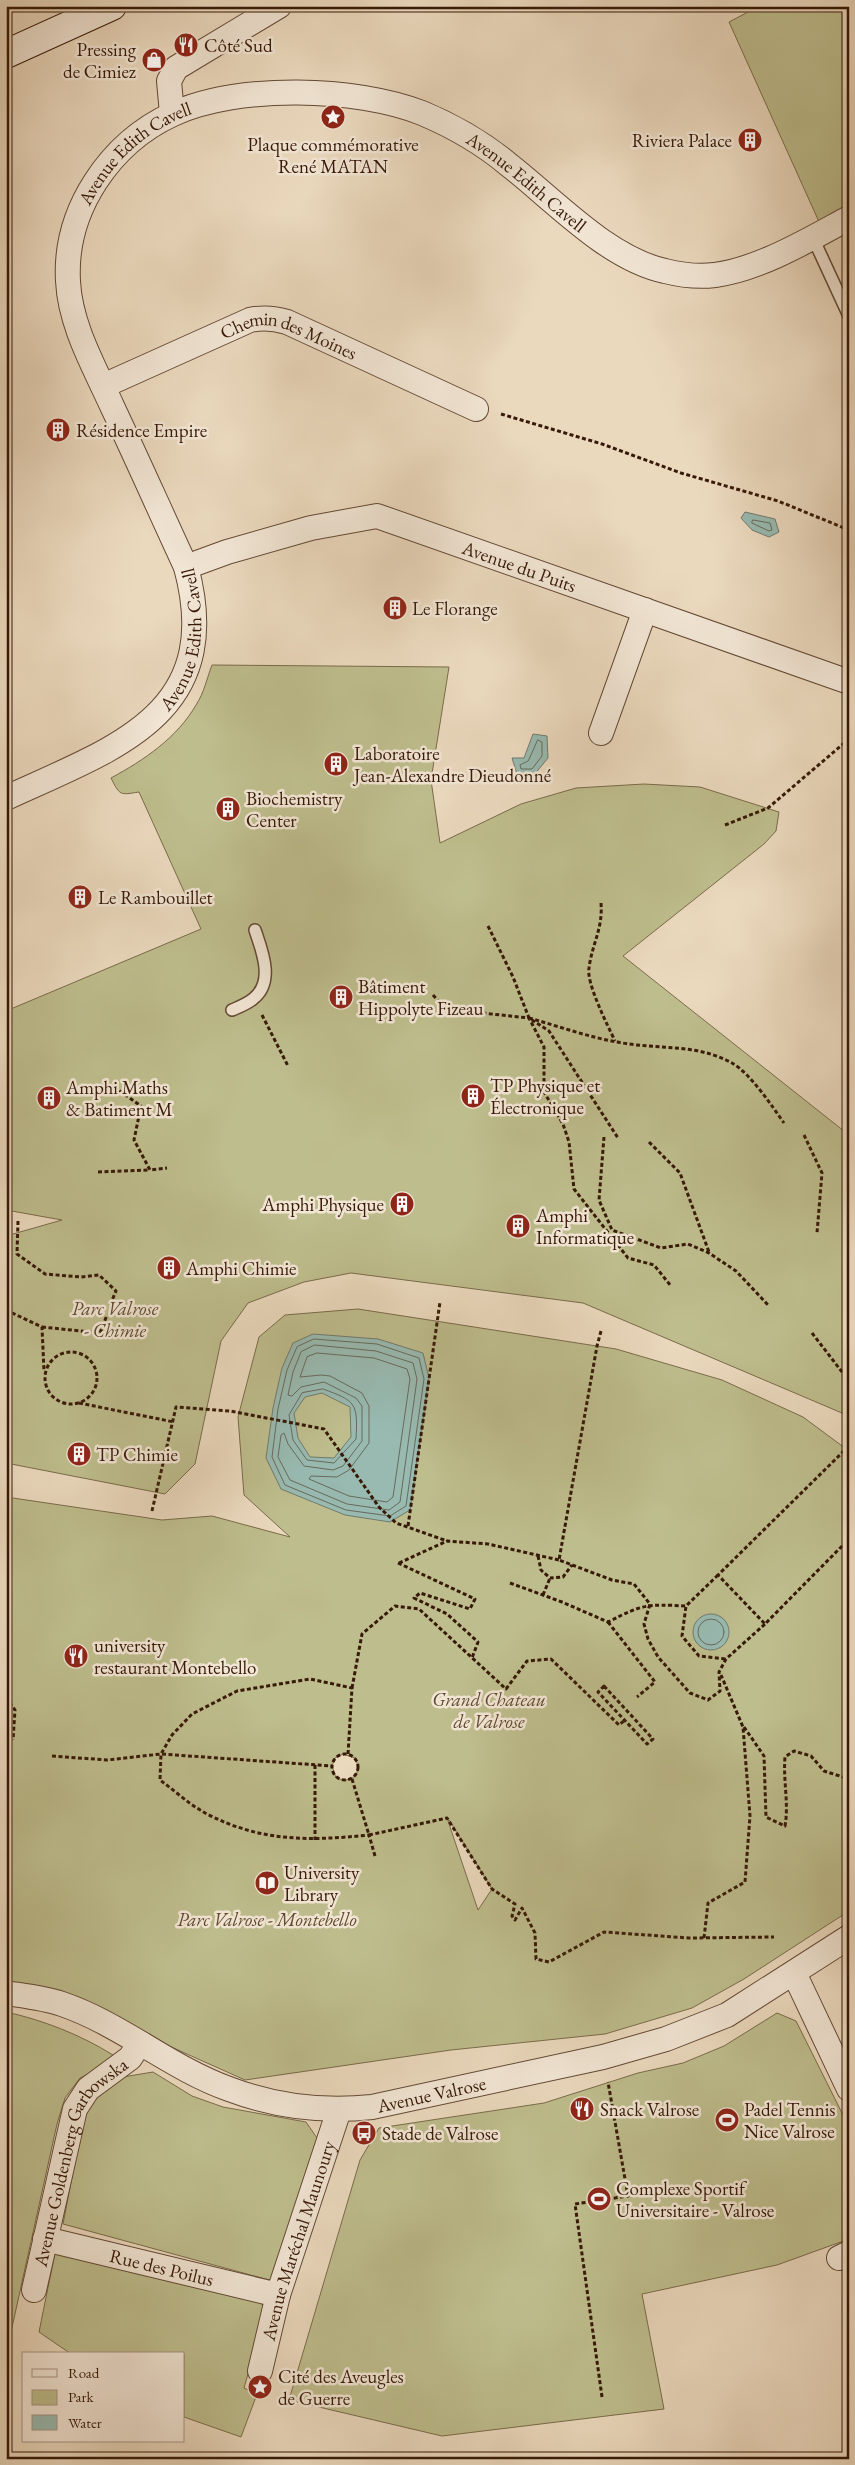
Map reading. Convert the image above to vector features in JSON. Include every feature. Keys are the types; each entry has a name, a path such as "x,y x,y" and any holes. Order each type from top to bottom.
{"main road":[{"path":"6,54 112,6"}],"street":[{"path":"172,114 169,81 176,68 279,6"},
{"name":"Avenue Edith Cavell","path":"6,798 116,747 141,730 164,708 180,682 192,652 194,611 192,589 186,567 80,335 69,293 69,260 76,222 83,203 106,166 129,143 172,114 225,99 278,93 348,96 404,107 444,123 486,148 590,231 647,267 699,276 716,275 742,268 813,238 849,218"},
{"name":"Chemin des Moines","path":"103,386 260,317 274,318 287,322 476,409"},
{"name":"Avenue du Puits","path":"186,567 227,552 311,528 377,516 849,682"},
{"path":"601,733 646,610"},
{"name":"Avenue Valrose","path":"6,1994 42,1998 64,2005 229,2089 290,2104 339,2110 372,2107 603,2057 702,2026 728,2015 849,1937"},
{"path":"794,1973 849,2089"},
{"name":"Avenue Goldenberg Garbowska","path":"34,2290 75,2109 88,2089 130,2058 140,2043"},
{"name":"Avenue Maréchal Maunoury","path":"260,2371 278,2295 339,2110"},
{"name":"Rue des Poilus","path":"45,2239 278,2295"}],"lane":[{"path":"813,238 849,316"},
{"path":"232,1010 254,999 260,990 266,967 255,930"}],"path":[{"path":"476,409 510,416 602,444 681,473 778,502 849,530"},
{"path":"725,825 768,808 849,739"},
{"path":"600,903 602,920 588,970 596,999 615,1042"},
{"path":"488,926 544,1047 544,1092 564,1124 574,1189 628,1258 654,1265 671,1286"},
{"path":"433,995 451,1015 473,1012 529,1018 615,1042 648,1048 687,1048 705,1052 734,1063 760,1090 784,1123"},
{"path":"254,999 288,1066"},
{"path":"529,1018 549,1031 618,1138"},
{"path":"114,1087 141,1106 134,1140 150,1170"},
{"path":"804,1135 822,1173 817,1233"},
{"path":"604,1137 599,1200 612,1230 661,1248 688,1244 709,1253 736,1271 769,1306"},
{"path":"649,1142 680,1173 709,1253"},
{"path":"98,1172 167,1168"},
{"path":"18,1221 17,1254 45,1274 81,1277 100,1275 116,1291 110,1305"},
{"path":"408,1526 440,1302"},
{"path":"6,1310 42,1327 100,1333 107,1316"},
{"path":"42,1327 45,1382 48,1390 61,1402 78,1402 174,1422"},
{"path":"558,1560 596,1346 601,1331"},
{"path":"812,1333 849,1381"},
{"path":"45,1382 48,1365 53,1358 69,1352 85,1356 91,1362 97,1377 92,1393 78,1402"},
{"path":"152,1511 174,1422 176,1406 230,1411 324,1430 379,1507 396,1523 447,1541 488,1544 558,1560 612,1580 634,1584 650,1604"},
{"path":"726,1659 699,1656 682,1636 686,1606 849,1446"},
{"path":"650,1604 644,1624 648,1639 667,1669 690,1693 708,1700 720,1691 719,1672 726,1659 765,1624 849,1539"},
{"path":"447,1541 398,1563 476,1599 470,1609 420,1593 414,1598 447,1614 478,1642 472,1658"},
{"path":"538,1556 541,1570 550,1578 563,1577 572,1565"},
{"path":"718,1575 765,1624"},
{"path":"543,1595 550,1578"},
{"path":"510,1583 608,1622 654,1682 637,1697"},
{"path":"608,1622 637,1607 650,1604 686,1606"},
{"path":"348,1754 352,1688 362,1634 395,1606 419,1609 506,1689 526,1662 551,1659 619,1725 625,1720"},
{"path":"719,1672 744,1727 764,1756 766,1817 785,1826 788,1808 783,1778 784,1758 794,1751 810,1756 824,1770 846,1778 849,1783"},
{"path":"352,1688 310,1679 237,1691 192,1714 172,1735 161,1754 160,1780 206,1814 258,1834 315,1840 369,1835 447,1818 492,1889 515,1904 512,1916 515,1920 522,1908 535,1933 536,1959 549,1962 604,1932 704,1938 774,1937"},
{"path":"604,1686 653,1739 647,1744 625,1720 598,1692 604,1686"},
{"path":"6,1697 15,1710 13,1740"},
{"path":"704,1938 708,1903 745,1882 750,1816 744,1727"},
{"path":"52,1756 107,1760 161,1754 332,1766"},
{"path":"348,1754 355,1758 359,1765 358,1773 352,1779 344,1781 336,1778 332,1766 339,1756 348,1754"},
{"path":"315,1765 315,1840"},
{"path":"352,1779 375,1856"},
{"path":"602,2397 575,2204 628,2196 603,2057"}],"green space":[{"path":"745,6 849,6 849,205 820,224 729,22 748,12"},
{"name":"Parc Valrose - Chimie","path":"212,665 449,667 431,780 440,843 521,804 576,788 644,784 700,787 779,812 776,831 764,844 623,956 849,1135 849,1416 583,1303 351,1273 304,1282 248,1303 221,1341 195,1464 165,1494 6,1463 6,1236 62,1220 6,1210 6,1011 201,929 139,792 121,793 111,778 147,756 179,728 199,700"},
{"path":"358,1309 616,1349 722,1380 803,1417 849,1451 849,1911 744,1979 692,2008 605,2034 451,2050 245,2080 53,1994 6,1987 6,1497 162,1520 212,1516 290,1537 244,1495 238,1417 259,1337 285,1315","holes":["343,1754 355,1758 358,1769 357,1773 347,1780 336,1778 332,1766 335,1758","448,1821 492,1889 478,1910"]},
{"path":"6,2012 34,2019 61,2029 113,2055 113,2063 80,2078 65,2098 57,2124 11,2332 6,2330"},
{"name":"Complexe Sportif Universitaire - Valrose","path":"777,2013 796,2021 849,2127 849,2239 777,2265 642,2294 664,2409 442,2436 289,2400 360,2160 379,2128 544,2103 638,2073 683,2063 724,2046"},
{"path":"153,2072 192,2096 223,2107 306,2122 317,2138 276,2276 269,2280 63,2224 87,2100 123,2077"},
{"path":"56,2248 261,2303 266,2311 244,2388 257,2394 241,2437 185,2417 185,2352 68,2352 39,2332"}],"water":[{"path":"745,512 775,519 779,532 769,537 752,530 741,518"},
{"path":"533,734 547,736 548,758 534,775 517,774 512,758 524,758"},
{"path":"313,1334 378,1339 423,1353 429,1378 410,1510 390,1522 345,1515 281,1489 266,1458 273,1408 282,1368 293,1343","holes":["322,1393 350,1407 351,1437 334,1458 310,1457 298,1438 294,1413 305,1397"]},
{"path":"711,1614 724,1619 729,1632 724,1645 711,1650 698,1645 693,1632 698,1619"}],"place":[{"name":"Côté Sud","path":"186,45"},
{"name":"Pressing de Cimiez","path":"154,60"},
{"name":"Plaque commémorative René MATAN","path":"333,117"},
{"name":"Riviera Palace","path":"750,140"},
{"name":"Résidence Empire","path":"58,430"},
{"name":"Le Florange","path":"395,608"},
{"name":"Laboratoire Jean-Alexandre Dieudonné","path":"336,764"},
{"name":"Biochemistry Center","path":"228,809"},
{"name":"Le Rambouillet","path":"80,897"},
{"name":"Bâtiment Hippolyte Fizeau","path":"341,997"},
{"name":"TP Physique et Électronique","path":"473,1096"},
{"name":"Amphi Maths & Batiment M","path":"49,1098"},
{"name":"Amphi Physique","path":"402,1204"},
{"name":"Amphi Informatique","path":"518,1226"},
{"name":"Amphi Chimie","path":"169,1268"},
{"name":"TP Chimie","path":"79,1454"},
{"name":"university restaurant Montebello","path":"76,1656"},
{"name":"University Library","path":"267,1883"},
{"name":"Snack Valrose","path":"582,2109"},
{"name":"Padel Tennis Nice Valrose","path":"727,2120"},
{"name":"Stade de Valrose","path":"364,2133"},
{"name":"Complexe Sportif Universitaire - Valrose","path":"599,2199"},
{"name":"Cité des Aveugles de Guerre","path":"260,2387"}],"park label":[{"name":"Grand Chateau de Valrose","path":"489,1710"},
{"name":"Parc Valrose - Montebello","path":"267,1919"}]}
